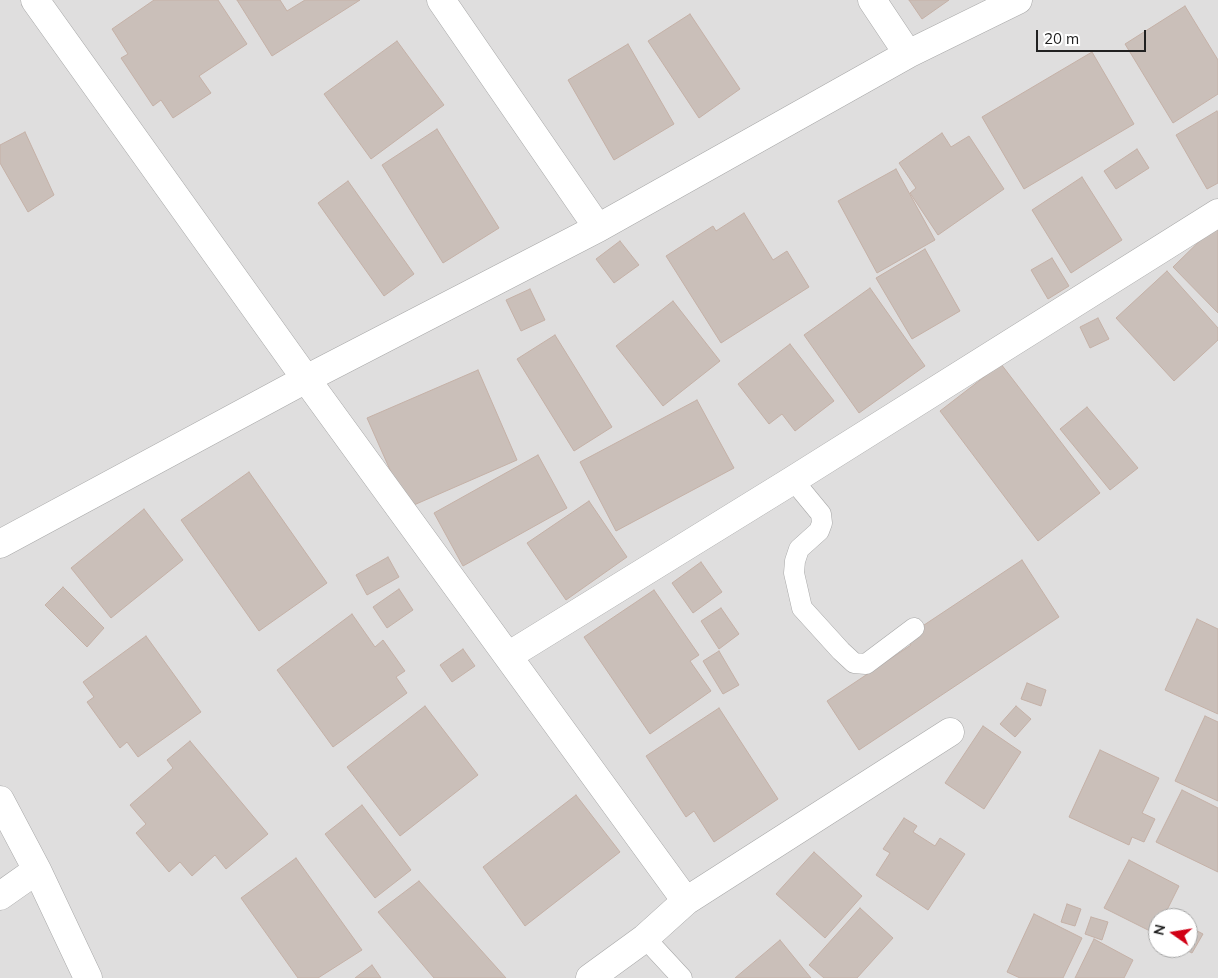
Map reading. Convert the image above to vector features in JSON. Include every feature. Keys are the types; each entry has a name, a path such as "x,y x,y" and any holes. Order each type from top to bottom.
{"street":[{"path":"35,0 306,379 686,901"},
{"path":"441,0 598,228"},
{"path":"872,0 908,54"},
{"path":"0,544 306,379 598,228 908,54 1018,0"},
{"path":"508,656 793,480 1218,213"},
{"path":"590,978 645,938 686,901 950,732"},
{"path":"0,800 37,870 88,978"},
{"path":"0,896 37,870"}],"lane":[{"path":"793,480 821,514 822,523 819,531 799,549 795,561 794,573 802,608 854,663 866,664 914,628"},
{"path":"645,938 682,978"}],"shaded area":[{"path":"0,0 1218,0 1218,978 0,978"}],"building":[{"path":"154,0 218,0 247,44 199,76 211,93 173,118 161,100 153,106 121,58 128,54 112,29"},
{"path":"237,0 280,0 287,11 305,0 360,0 272,56"},
{"path":"909,0 949,0 922,19"},
{"path":"1185,6 1218,60 1218,94 1173,123 1125,44"},
{"path":"690,14 740,89 699,118 648,41"},
{"path":"397,41 444,105 371,159 324,94"},
{"path":"628,44 674,124 614,160 568,80"},
{"path":"1092,52 1134,124 1024,189 982,117"},
{"path":"1217,111 1218,183 1207,189 1176,135"},
{"path":"437,129 499,228 443,263 382,165"},
{"path":"25,132 54,195 28,212 0,163 0,145"},
{"path":"942,133 951,147 969,136 1004,189 938,235 910,193 916,188 899,163"},
{"path":"1137,149 1149,168 1116,189 1104,171"},
{"path":"896,169 935,240 877,273 838,201"},
{"path":"1082,177 1122,240 1071,273 1032,210"},
{"path":"348,181 414,274 384,296 318,203"},
{"path":"744,213 773,260 787,251 809,287 721,343 666,256 713,226 716,231"},
{"path":"1216,225 1218,227 1218,313 1173,267"},
{"path":"620,241 639,265 614,283 596,259"},
{"path":"925,249 960,311 912,339 876,278"},
{"path":"1052,258 1069,286 1048,299 1031,270"},
{"path":"1167,271 1218,328 1218,340 1174,381 1116,318"},
{"path":"870,288 925,366 859,413 804,335"},
{"path":"530,289 545,320 521,331 506,300"},
{"path":"673,301 720,361 663,406 616,346"},
{"path":"1098,318 1109,339 1090,348 1080,327"},
{"path":"555,335 612,427 574,451 517,359"},
{"path":"790,344 834,401 795,431 782,414 769,424 738,384"},
{"path":"1001,364 1100,493 1038,541 940,411"},
{"path":"478,370 517,460 407,508 367,418"},
{"path":"697,400 734,468 616,531 580,462"},
{"path":"1087,407 1138,468 1110,490 1060,429"},
{"path":"538,455 567,508 463,566 434,513"},
{"path":"249,472 327,583 259,631 181,520"},
{"path":"589,501 627,557 566,600 527,543"},
{"path":"144,509 183,560 111,618 71,568"},
{"path":"388,557 399,577 367,595 356,575"},
{"path":"1022,560 1059,617 859,750 827,701 911,645 906,637"},
{"path":"701,562 722,592 693,613 672,583"},
{"path":"63,587 104,628 87,647 45,605"},
{"path":"399,589 413,610 387,628 373,607"},
{"path":"654,590 699,655 690,661 711,691 650,734 584,637"},
{"path":"721,608 739,634 719,649 701,621"},
{"path":"352,614 375,647 383,640 405,671 396,677 407,693 333,747 277,670"},
{"path":"1197,619 1218,629 1218,714 1165,690"},
{"path":"146,636 201,712 138,757 127,742 120,748 87,702 94,697 83,682"},
{"path":"463,649 475,666 452,682 440,665"},
{"path":"719,651 739,685 723,694 703,661"},
{"path":"1027,683 1046,690 1041,706 1021,699"},
{"path":"425,706 478,775 400,836 347,767"},
{"path":"1016,706 1031,719 1015,737 1000,724"},
{"path":"719,708 778,799 714,842 694,811 686,817 646,756"},
{"path":"1205,716 1218,722 1218,801 1175,781"},
{"path":"983,726 1021,752 984,809 945,783"},
{"path":"190,741 268,834 226,869 215,855 192,876 180,862 169,872 136,833 146,824 130,805 173,768 167,760"},
{"path":"1100,750 1159,778 1142,813 1155,819 1144,842 1132,837 1129,845 1069,817"},
{"path":"1182,790 1218,808 1218,872 1156,842"},
{"path":"576,795 620,852 525,926 483,867"},
{"path":"362,805 411,870 375,898 325,834"},
{"path":"904,818 917,826 913,832 935,846 940,838 965,854 928,910 876,875 890,853 883,849"},
{"path":"814,852 862,896 825,938 776,894"},
{"path":"296,858 362,950 318,978 298,978 241,898"},
{"path":"1129,860 1179,886 1168,908 1148,908 1148,930 1104,908"},
{"path":"419,881 506,978 434,978 378,912"},
{"path":"1067,904 1081,909 1075,926 1061,922"},
{"path":"860,908 893,938 857,978 824,978 809,965"},
{"path":"1034,914 1082,938 1063,978 1020,978 1007,972"},
{"path":"1091,917 1108,922 1102,940 1085,934"},
{"path":"1198,931 1203,934 1198,943"},
{"path":"1094,939 1133,960 1124,978 1075,978"},
{"path":"780,940 811,978 735,978"},
{"path":"372,965 381,978 355,978"}]}
